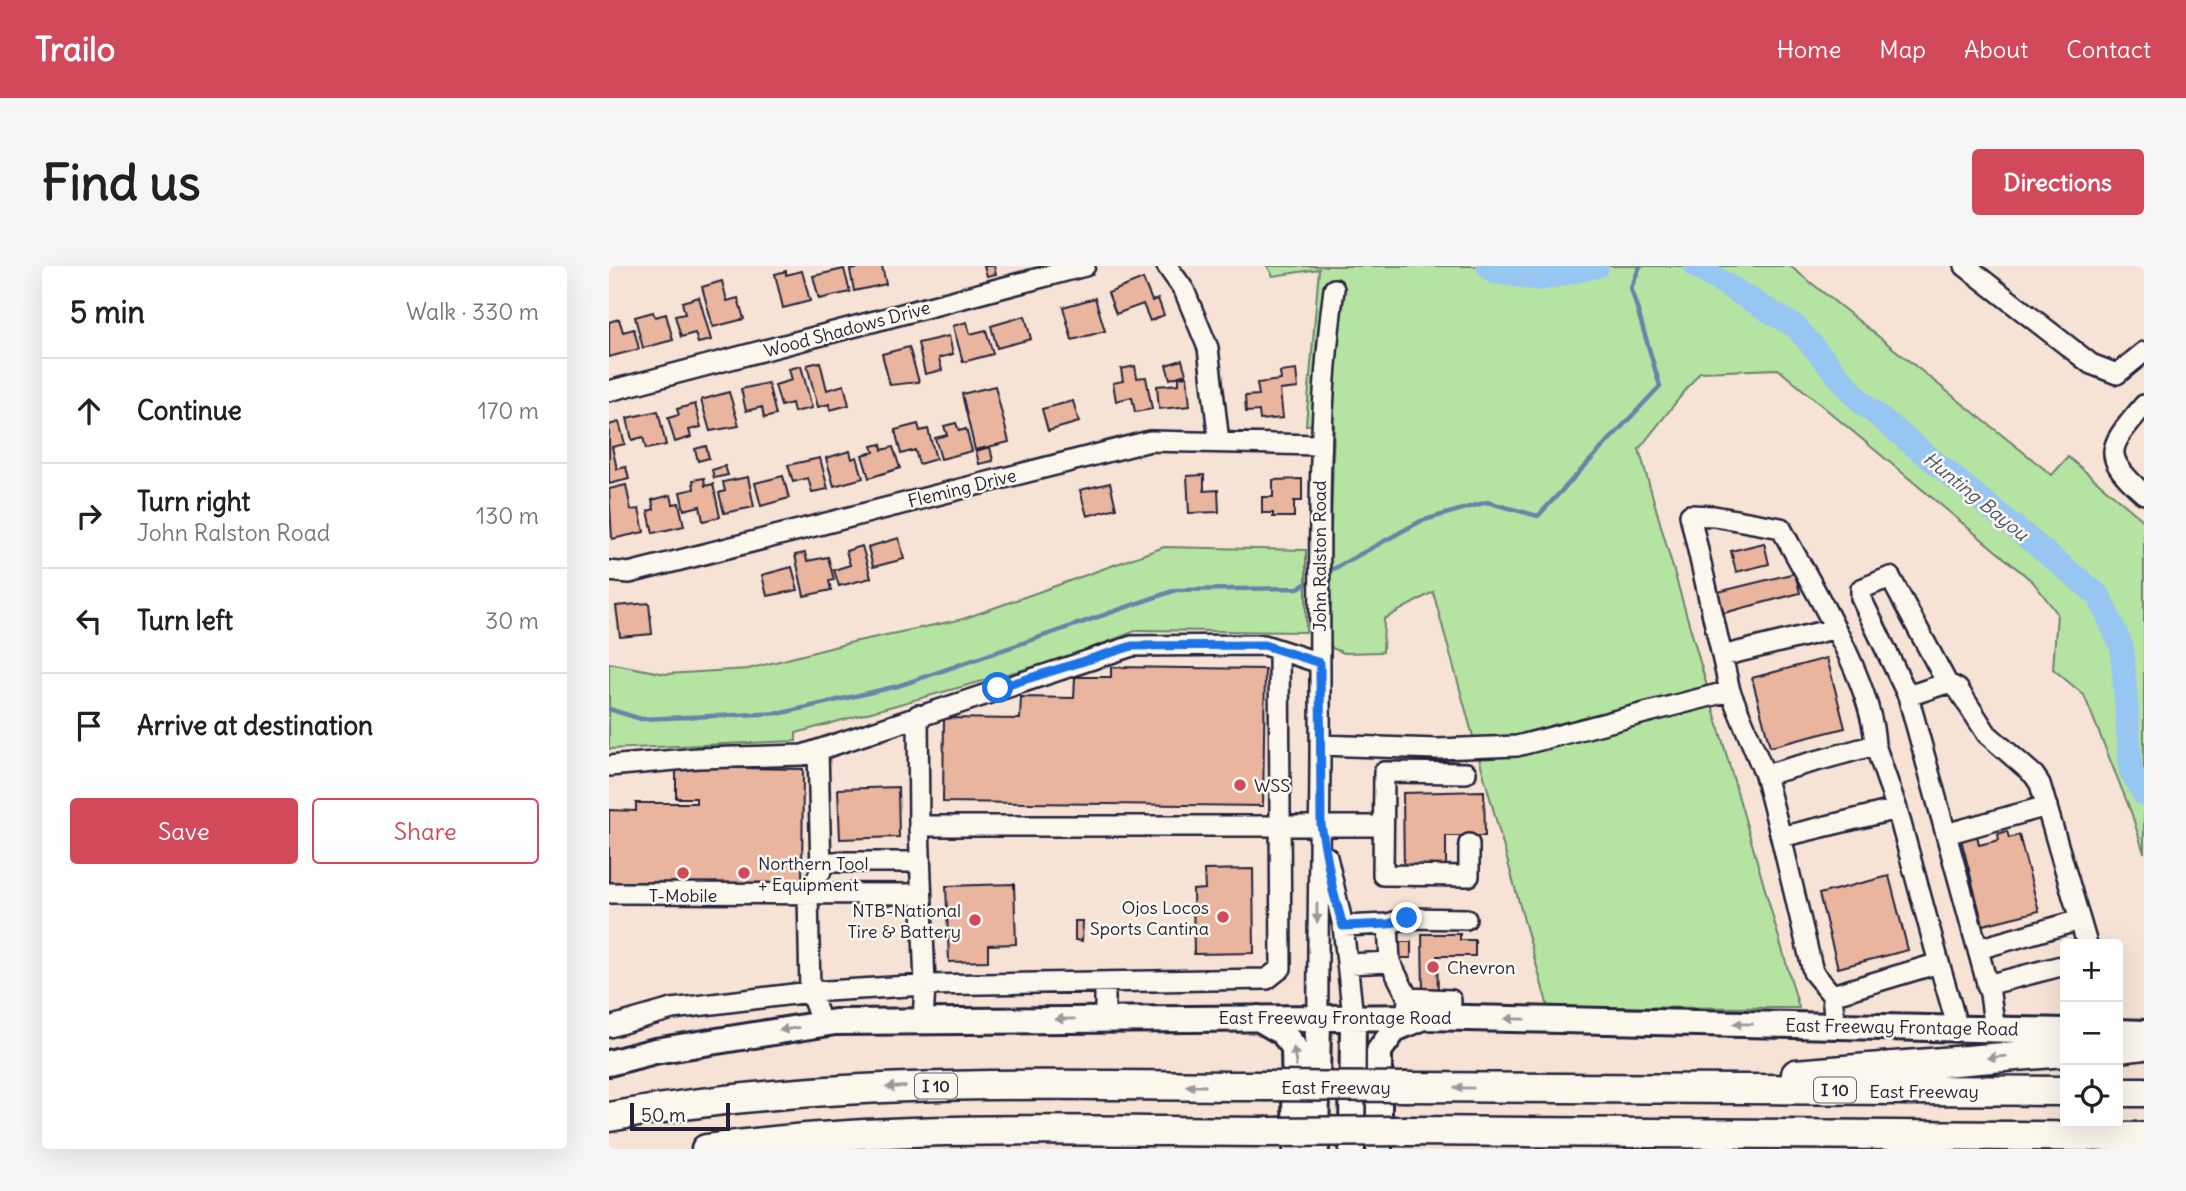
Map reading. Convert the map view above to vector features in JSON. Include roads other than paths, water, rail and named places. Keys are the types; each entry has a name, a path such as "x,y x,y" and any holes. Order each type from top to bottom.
{"highway":[{"path":"2123,1047 2144,1045"},
{"path":"1605,1089 2060,1052"},
{"name":"East Freeway","path":"609,1117 696,1101 874,1088 1265,1086 2060,1091"},
{"path":"2123,1092 2144,1092"},
{"path":"706,1149 763,1141 909,1132 2144,1137"},
{"path":"1640,1134 1775,1149"}],"main road":[{"name":"East Freeway Frontage Road","path":"609,1063 655,1051 822,1024 923,1021 1353,1017 1411,1014 2060,1031"},
{"path":"1379,1149 1379,1051 1395,1029 1411,1014"},
{"path":"1255,1017 1282,1032 1294,1047 1296,1149"},
{"path":"1316,1149 1318,1017"},
{"name":"John Ralston Road","path":"1352,1149 1353,1017"},
{"path":"2123,1032 2144,1033"}],"street":[{"name":"Wood Shadows Drive","path":"609,391 1085,266"},
{"path":"1167,266 1184,290 1208,348 1219,442"},
{"path":"1978,270 2091,364 2117,374 2144,352"},
{"name":"John Ralston Road","path":"1318,1017 1317,892 1321,825 1317,551 1323,370 1334,289"},
{"path":"2144,405 2114,444 2113,456 2121,474 2144,494"},
{"name":"Fleming Drive","path":"609,572 629,573 1150,441 1320,445"},
{"path":"1835,1026 1832,995 1813,972 1765,775 1731,691 1690,515 1714,516 1781,528 1858,676 1874,727 1875,744 1897,809 1958,1029"},
{"path":"1995,1030 1987,985 1908,696 1860,593 1861,589 1884,578 1890,577 1893,580 1947,683 1958,689 1987,734 2034,775 2047,806 2086,939"},
{"path":"1723,656 1833,629"},
{"path":"609,766 698,758 803,755 1132,646 1264,645 1320,663"},
{"path":"609,1027 672,1009 810,992 925,985 1267,979 1281,968 1279,650"},
{"path":"1908,696 1947,683"},
{"path":"1320,745 1437,749 1517,746 1731,691"},
{"path":"918,715 925,985 923,1021"},
{"path":"1765,775 1875,744"},
{"path":"818,750 821,871 809,894 810,992 822,1024"},
{"path":"1466,773 1384,772 1383,876 1469,876 1469,844"},
{"path":"1946,834 2047,806"},
{"path":"1781,837 1897,809"},
{"name":"John Ralston Road","path":"1321,825 1333,891 1343,926 1353,1017"},
{"path":"919,826 1382,826"},
{"path":"821,862 920,862"},
{"path":"609,894 921,894"},
{"path":"1343,926 1388,924 1407,918 1466,919"},
{"path":"1977,949 2080,920"},
{"path":"1388,924 1390,962 1411,1014"},
{"path":"1349,964 1390,962"},
{"path":"1832,995 1939,963"},
{"path":"1987,985 2060,966"},
{"path":"1105,982 1105,1019"}],"waterway":[{"name":"Hunting Bayou","path":"1488,266 1494,272 1539,279 1597,266"},
{"path":"1324,574 1421,521 1487,502 1538,516 1660,386 1631,288 1640,266"},
{"name":"Hunting Bayou","path":"1695,266 1796,327 1861,402 2099,596 2122,648 2131,771 2144,794"},
{"path":"609,709 641,719 782,713 898,686 1176,590 1298,588 1313,580"}],"place":[{"name":"WSS","path":"1240,785"},
{"name":"T-Mobile","path":"683,873"},
{"name":"Northern Tool + Equipment","path":"744,873"},
{"name":"Ojos Locos Sports Cantina","path":"1223,917"},
{"name":"NTB-National Tire & Battery","path":"975,920"},
{"name":"Chevron","path":"1433,967"}]}
